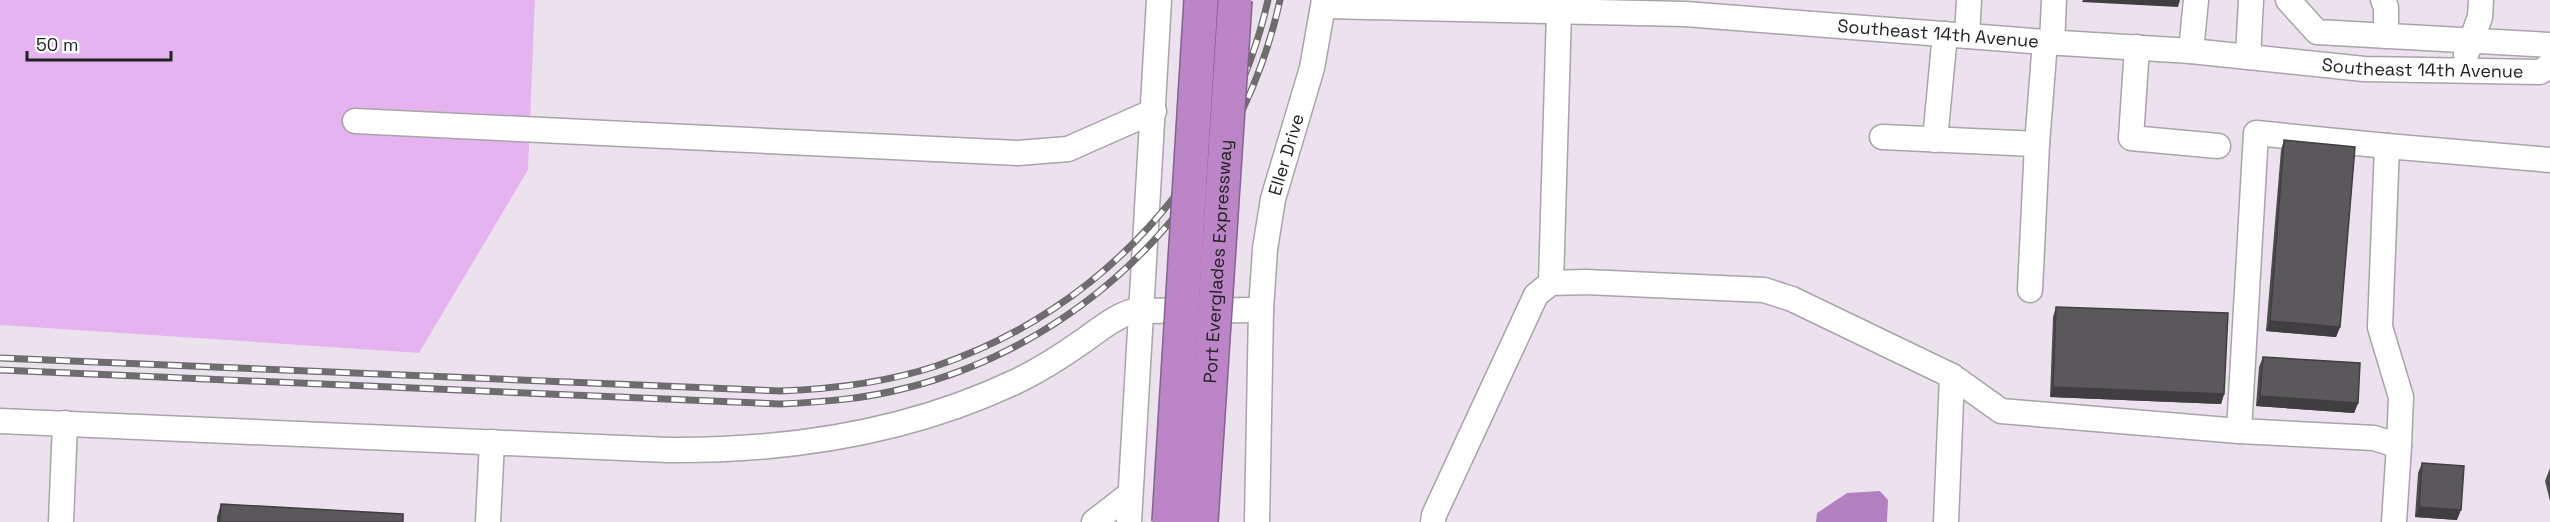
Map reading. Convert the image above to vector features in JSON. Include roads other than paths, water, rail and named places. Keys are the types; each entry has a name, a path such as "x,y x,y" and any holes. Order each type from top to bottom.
{"highway":[{"name":"Port Everglades Expressway","path":"1169,522 1202,0"},
{"name":"Port Everglades Expressway","path":"1201,522 1235,0"}],"street":[{"path":"1129,522 1159,0"},
{"path":"1935,140 1956,35 1970,0"},
{"path":"2030,290 2037,144 2054,0"},
{"path":"2191,51 2196,0"},
{"path":"2248,57 2251,0"},
{"name":"Southeast 14th Avenue","path":"2288,0 2317,32 2550,45"},
{"path":"2383,0 2386,8 2386,36"},
{"path":"2462,69 2470,40 2480,17 2481,0"},
{"name":"Southeast 14th Avenue","path":"1324,3 1457,5 1559,12 1686,7 1764,10 1956,35 2191,51 2364,69 2539,70"},
{"name":"Eller Drive","path":"1257,522 1261,310 1265,249 1273,199 1311,68 1324,3"},
{"path":"1551,283 1559,12"},
{"path":"2524,43 2539,70"},
{"path":"2137,47 2131,138 2218,146"},
{"path":"355,121 1018,153 1068,149 1154,111"},
{"path":"2239,431 2256,134 2550,160"},
{"path":"1882,137 2037,144"},
{"path":"2387,146 2380,327 2401,397 2394,522"},
{"path":"1433,522 1434,515 1536,295 1551,283 1586,282 1764,290 1792,299 1952,376 2001,411 2239,431 2374,438 2399,446"},
{"path":"0,421 712,450 788,444 864,432 930,416 991,393 1053,361 1124,314 1142,309 1261,310"},
{"path":"1946,522 1952,376"},
{"path":"61,522 65,423"},
{"path":"488,522 492,442"},
{"path":"1094,522 1130,494"}],"railway":[{"path":"0,358 780,391 859,384 917,372 996,341 1052,310 1104,271 1150,226 1190,176 1223,121 1250,62 1268,0"},
{"path":"0,370 780,404 875,395 906,388 974,366 1038,334 1096,294 1148,247 1193,193 1231,133 1260,69 1280,0"}]}
